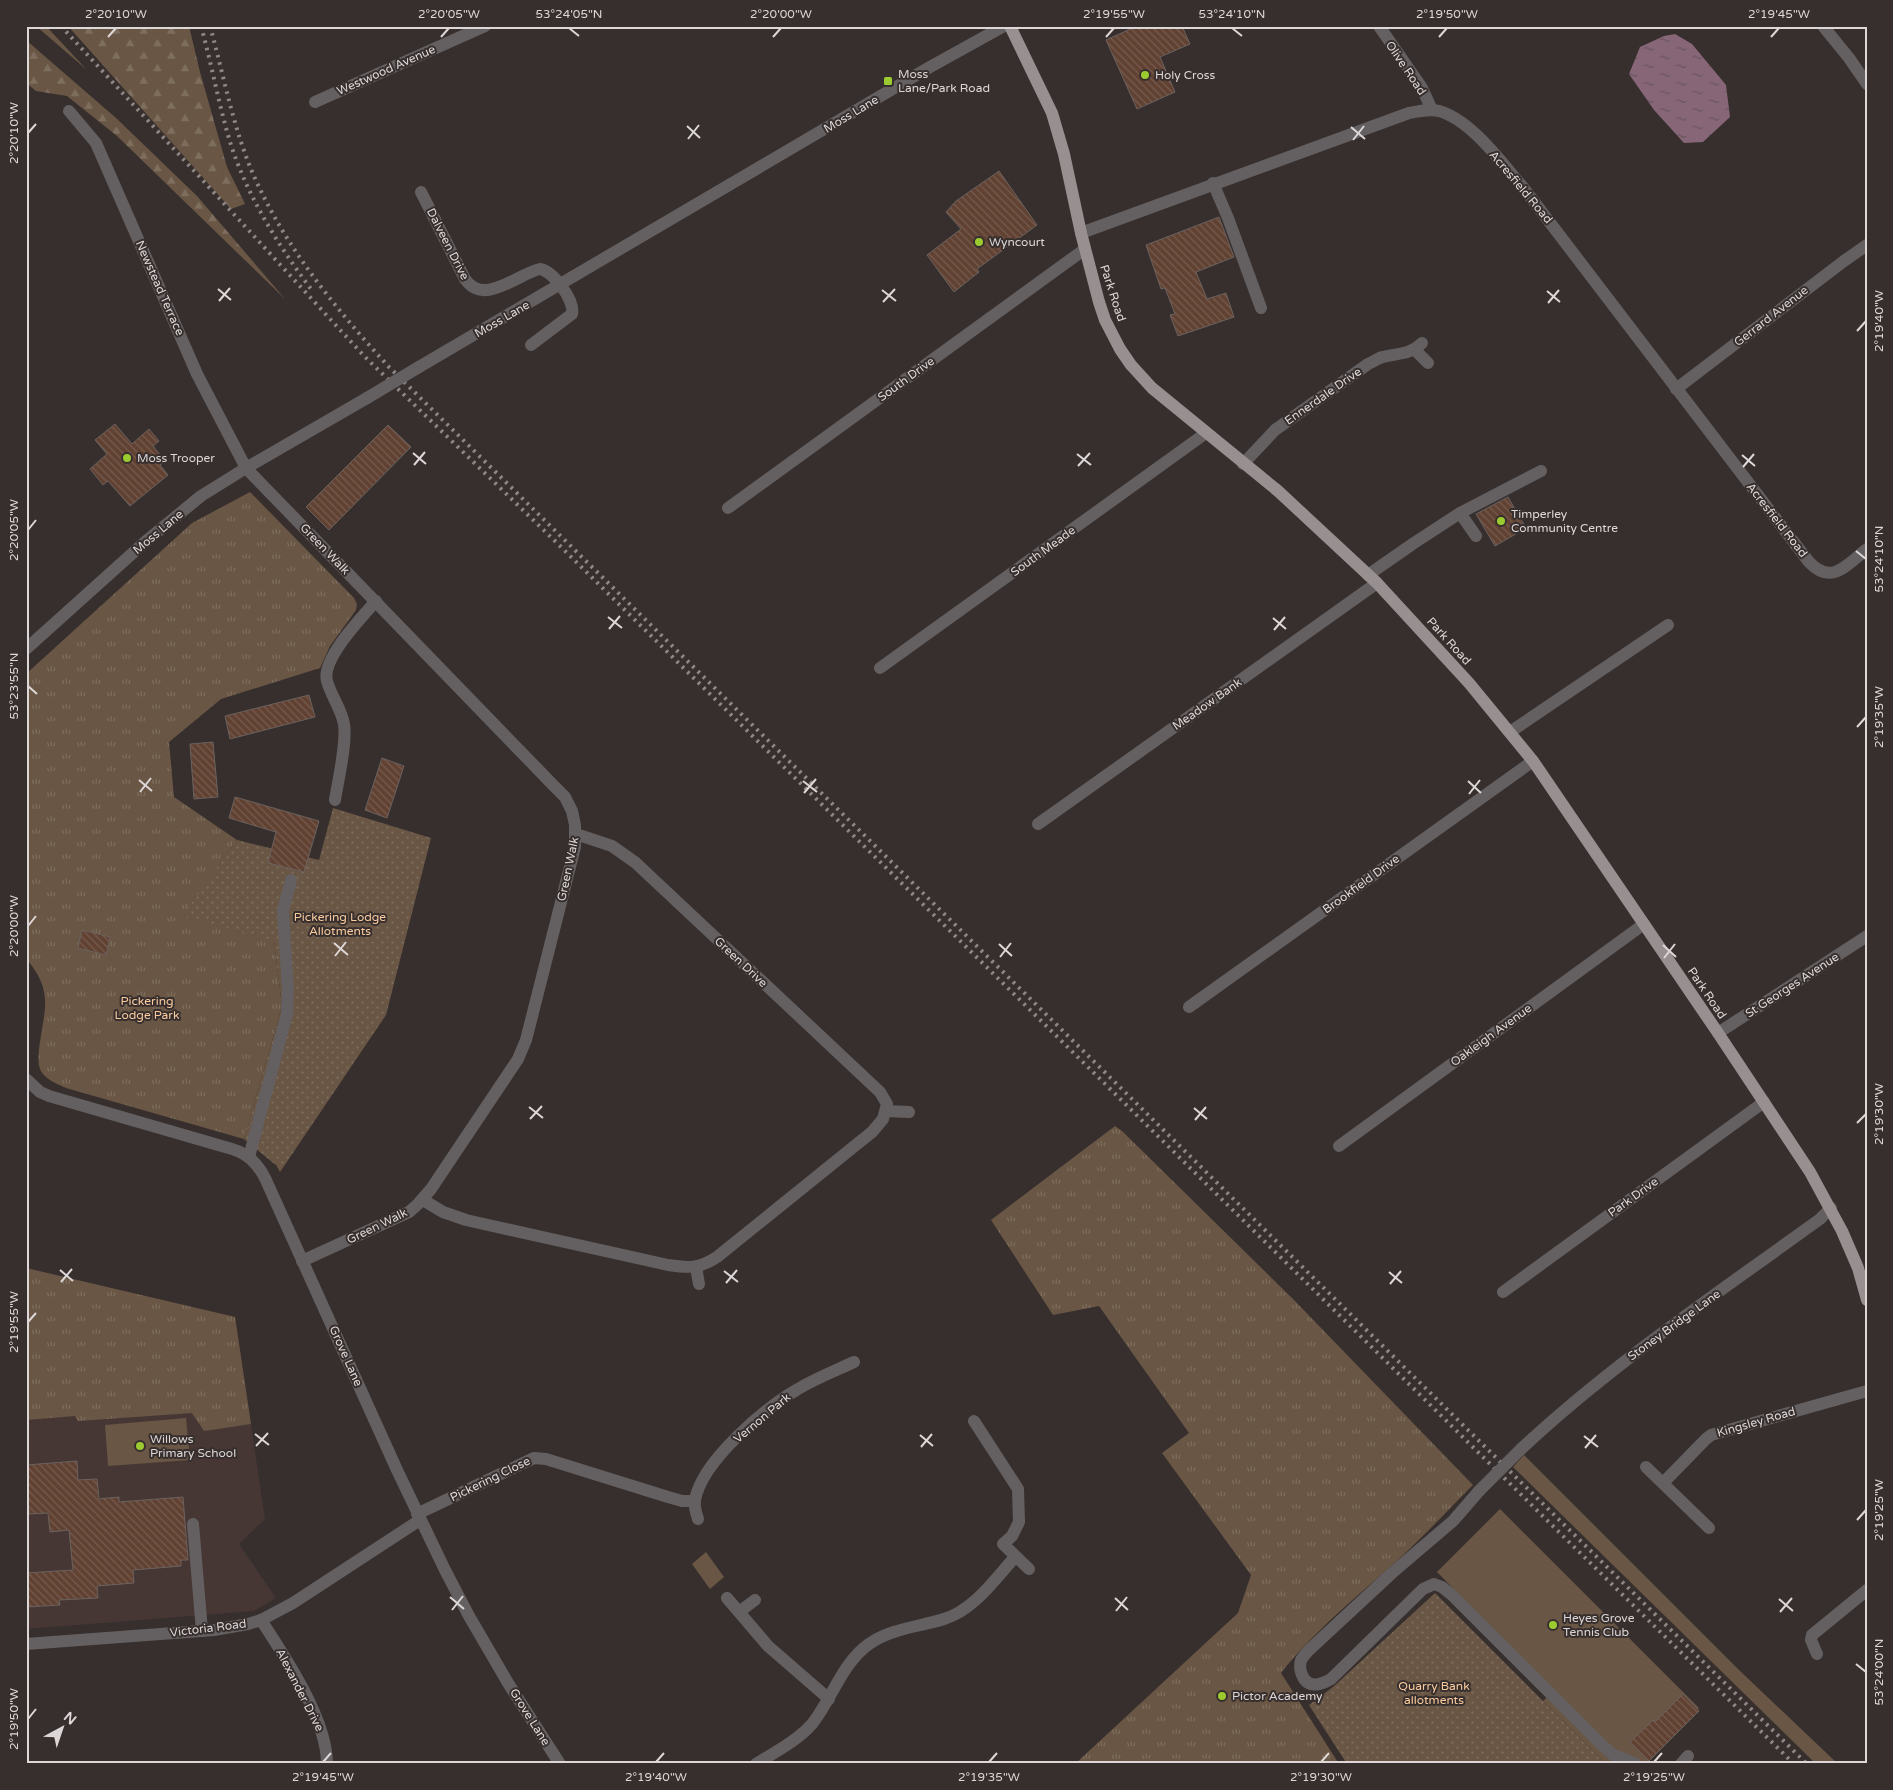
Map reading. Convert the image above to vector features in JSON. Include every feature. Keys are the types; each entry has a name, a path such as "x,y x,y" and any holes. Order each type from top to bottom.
{"main road":[{"name":"Park Road","path":"1010,26 1052,114 1064,154 1081,233 1099,302 1105,320 1120,349 1131,365 1152,388 1298,508 1373,579 1458,671 1510,732 1533,762 1644,924 1810,1172 1832,1208 1850,1248 1866,1292"}],"street":[{"name":"Westwood Avenue","path":"316,102 485,26"},
{"name":"Moss Lane","path":"26,650 170,521 212,488 560,286 930,67 1004,26"},
{"name":"Olive Road","path":"1378,26 1422,88 1432,110"},
{"path":"1823,26 1867,84"},
{"name":"Acresfield Road","path":"1081,233 1212,183 1409,113 1432,110 1447,114 1460,121 1494,154 1544,214 1809,562 1819,572 1825,574 1840,570 1867,549"},
{"name":"Newstead Terrace","path":"69,111 96,143 197,374 246,468"},
{"path":"1212,183 1228,218 1261,308"},
{"name":"Dalveen Drive","path":"421,192 464,279 470,285 481,290 490,290 540,269 551,273 560,286"},
{"name":"Gerrard Avenue","path":"1676,389 1867,245"},
{"name":"South Drive","path":"728,508 1085,249"},
{"path":"531,345 572,314 571,304 560,286"},
{"name":"Ennerdale Drive","path":"1243,464 1262,441 1282,424 1368,364 1383,357 1406,354 1419,346 1428,363"},
{"name":"South Meade","path":"880,668 1206,433"},
{"name":"Green Walk","path":"246,468 565,798 572,811 576,834 569,873 526,1040 521,1052 423,1200 409,1212 302,1261"},
{"name":"Meadow Bank","path":"1038,824 1373,579 1414,543 1460,513 1541,471"},
{"path":"1460,513 1476,536"},
{"path":"335,800 344,726 341,712 327,681 327,671 342,642 376,601"},
{"path":"1510,732 1668,625"},
{"name":"Brookfield Drive","path":"1189,1007 1533,762"},
{"name":"Green Drive","path":"576,834 612,846 636,863 880,1092 886,1104 886,1111"},
{"path":"249,1157 287,1014 288,990 283,911 291,880"},
{"name":"Oakleigh Avenue","path":"1339,1146 1644,924"},
{"name":"St Georges Avenue","path":"1718,1033 1867,936"},
{"name":"Grove Lane","path":"26,1079 40,1092 49,1096 232,1149 255,1162 265,1178 419,1517 469,1616 508,1683 560,1764"},
{"name":"Park Drive","path":"1503,1292 1764,1102"},
{"path":"423,1200 443,1212 466,1220 668,1265 696,1267 708,1263 717,1257 872,1132 880,1124 886,1111 909,1112"},
{"name":"Stoney Bridge Lane","path":"1636,1764 1612,1754 1603,1746 1452,1595 1442,1587 1434,1584 1424,1589 1331,1679 1323,1684 1314,1686 1304,1680 1300,1668 1301,1661 1309,1650 1392,1573 1453,1521 1479,1491 1545,1426 1636,1352 1820,1219 1832,1208"},
{"path":"696,1267 699,1284"},
{"name":"Vernon Park","path":"698,1519 695,1501 699,1486 707,1472 732,1442 749,1426 799,1388 854,1362"},
{"name":"Kingsley Road","path":"1663,1483 1711,1435 1867,1390"},
{"path":"974,1421 1018,1489 1019,1522 1012,1536 1003,1544 1028,1568"},
{"name":"Pickering Close","path":"419,1517 534,1458 546,1459 675,1499 695,1501"},
{"path":"1646,1466 1709,1528"},
{"name":"Victoria Road","path":"26,1644 202,1631 234,1627 261,1620 293,1603 419,1517"},
{"path":"193,1524 202,1631"},
{"path":"756,1764 801,1734 811,1724 854,1658 870,1643 894,1631 945,1619 959,1613 1015,1557"},
{"path":"1817,1654 1811,1640 1812,1635 1867,1590"},
{"path":"727,1598 768,1646 829,1699"},
{"path":"739,1612 755,1600"},
{"name":"Alexander Drive","path":"261,1620 280,1648 318,1720 325,1745 327,1764"}],"shaded area":[{"name":"Willows Primary School","path":"26,1268 235,1317 265,1519 239,1544 276,1598 254,1611 26,1629"}],"green space":[{"path":"36,26 46,26 87,70"},
{"path":"68,26 189,26 227,167 245,204 231,209"},
{"path":"26,40 116,118 197,196 285,299 117,136 67,96 36,91 26,83"},
{"name":"Pickering Lodge Park","path":"250,492 354,598 357,604 356,610 330,646 320,668 221,699 169,742 174,797 237,840 183,916 274,940 282,1006 244,1139 66,1088 49,1079 41,1071 39,1047 45,1007 44,993 39,977 26,958 26,674 192,523"},
{"name":"Pickering Lodge Allotments","path":"333,808 431,838 386,1015 280,1172 277,1166 244,1139 282,1006 274,941 182,916 237,840 319,860"},
{"path":"1115,1126 1293,1299 1473,1485 1409,1549 1323,1627 1281,1673 1339,1764 1076,1763 1238,1613 1251,1575 1162,1453 1189,1433 1099,1306 1053,1315 991,1220"},
{"path":"26,1268 235,1317 251,1424 204,1431 192,1413 78,1421 75,1416 26,1420"},
{"path":"186,1418 190,1460 108,1466 105,1425"},
{"path":"1524,1455 1738,1669 1838,1764 1816,1764 1513,1467"},
{"name":"Heyes Grove Tennis Club","path":"1500,1509 1699,1708 1645,1764 1606,1764 1543,1701 1554,1690 1437,1572"},
{"path":"706,1552 724,1577 710,1589 692,1564"},
{"name":"Quarry Bank allotments","path":"1435,1593 1606,1764 1347,1764 1309,1705 1333,1687"}],"water":[{"path":"1675,34 1692,44 1726,85 1730,117 1703,142 1684,143 1654,110 1629,74 1640,47 1664,36"}],"building":[{"name":"Holy Cross","path":"1137,26 1182,26 1190,44 1160,57 1175,92 1137,109 1106,40"},
{"name":"Wyncourt","path":"999,171 1037,225 977,269 979,272 954,292 927,255 961,229 946,212 956,201"},
{"path":"1219,217 1234,257 1196,272 1207,299 1226,293 1234,317 1178,336 1170,315 1175,314 1165,288 1161,289 1146,245"},
{"path":"115,424 132,444 149,429 159,441 153,446 165,461 160,465 168,475 130,506 108,481 103,485 90,469 107,454 95,440"},
{"path":"388,425 411,447 329,530 306,507"},
{"name":"Timperley Community Centre","path":"1508,497 1526,528 1495,546 1476,514"},
{"path":"309,695 315,717 230,739 225,716"},
{"path":"213,742 218,797 194,799 190,744"},
{"path":"382,758 404,766 387,818 365,810"},
{"path":"235,797 319,821 304,872 268,863 276,832 229,818"},
{"path":"82,930 110,937 106,955 78,948"},
{"path":"77,1461 78,1480 97,1479 99,1499 119,1497 119,1502 183,1497 188,1560 181,1560 181,1566 133,1570 134,1583 97,1586 98,1598 59,1600 60,1605 26,1607 26,1573 73,1570 69,1530 50,1532 48,1513 29,1514 26,1465"},
{"path":"1683,1694 1699,1711 1649,1761 1630,1742 1653,1720 1655,1722"}],"railway":[{"path":"61,26 365,357 557,543 1794,1764"},
{"path":"201,26 231,145 238,164 265,220 311,289"},
{"path":"210,26 237,130 251,170 273,214 302,260 334,304 388,366 1807,1764"}],"place":[{"name":"Holy Cross","path":"1145,75"},
{"name":"Moss Lane/Park Road","path":"888,81"},
{"name":"Wyncourt","path":"979,242"},
{"name":"Moss Trooper","path":"127,458"},
{"name":"Timperley Community Centre","path":"1501,521"},
{"name":"Willows Primary School","path":"140,1446"},
{"name":"Heyes Grove Tennis Club","path":"1553,1625"},
{"name":"Pictor Academy","path":"1222,1696"}]}
